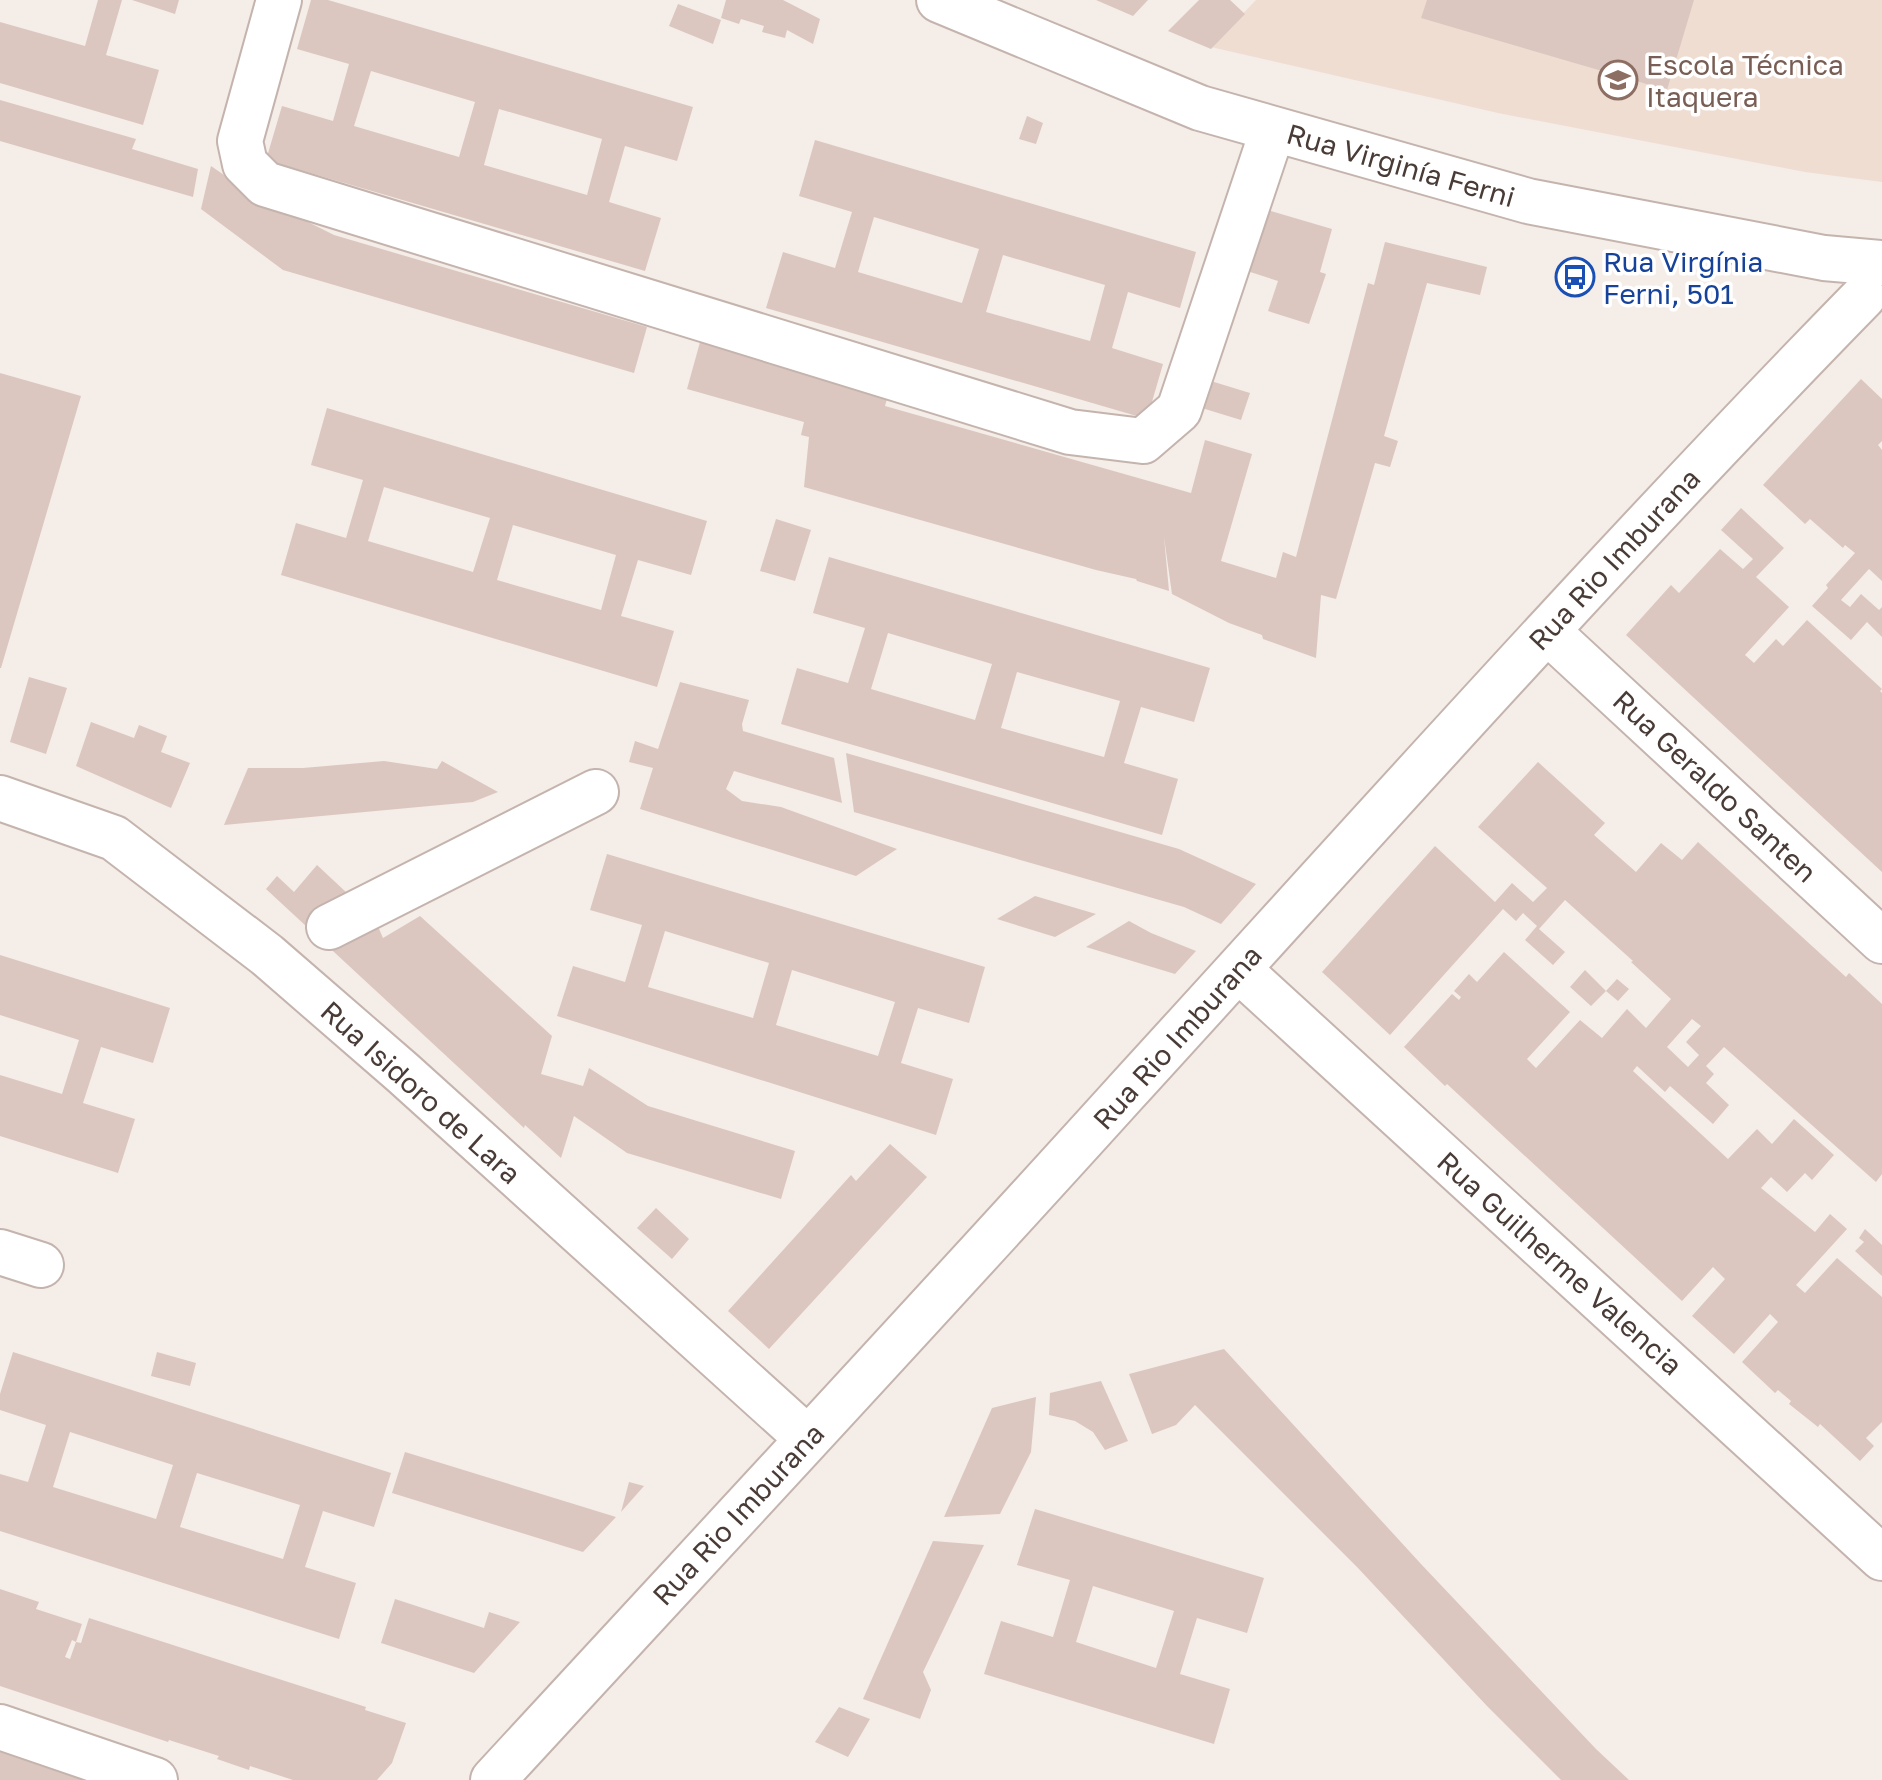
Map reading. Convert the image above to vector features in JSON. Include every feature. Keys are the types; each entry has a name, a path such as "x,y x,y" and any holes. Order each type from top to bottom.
{"street":[{"path":"279,0 240,141 245,164 265,184 1070,432 1143,441 1179,410 1273,129"},
{"name":"Rua Virginía Ferni","path":"939,0 1200,108 1528,201 1824,258 1876,292"},
{"name":"Rua Rio Imburana","path":"493,1780 1547,631 1752,411 1876,292"},
{"name":"Rua Geraldo Santen","path":"1547,631 1882,941"},
{"path":"267,955 321,931 596,792"},
{"name":"Rua Isidoro de Lara","path":"0,798 114,838 267,955 403,1073 808,1439"},
{"name":"Rua Guilherme Valencia","path":"1238,969 1882,1558"},
{"path":"0,1252 41,1265"},
{"path":"0,1727 155,1780"}],"shaded area":[{"name":"Escola Técnica Itaquera","path":"1256,0 1882,0 1882,182 1805,172 1498,113 1211,47"}],"building":[{"path":"98,0 122,0 106,55 159,70 143,125 0,83 0,22 85,46"},
{"path":"132,0 179,0 175,14"},
{"path":"311,0 328,0 693,107 677,161 625,146 609,202 661,218 645,271 266,160 282,106 333,121 349,64 297,49","holes":["371,71 475,102 459,157 354,126","499,109 602,139 587,195 484,165"]},
{"path":"726,0 783,0 820,19 813,44 787,30 785,38 762,32 764,26 741,19 739,24 721,18"},
{"path":"1096,0 1148,0 1133,16"},
{"path":"1199,0 1230,0 1245,14 1211,49 1168,31"},
{"path":"1427,0 1694,0 1667,90 1421,18"},
{"path":"678,4 721,20 713,44 669,26"},
{"path":"0,100 136,139 132,149 198,169 193,197 0,141"},
{"path":"1027,116 1043,123 1036,144 1019,139"},
{"path":"815,140 1196,252 1180,308 1128,292 1112,348 1163,364 1147,419 766,308 783,252 835,268 852,212 799,196","holes":["874,217 979,249 962,303 858,272","1003,255 1105,285 1090,341 986,312"]},
{"path":"211,166 250,193 334,235 647,327 634,373 283,270 201,209"},
{"path":"1264,209 1332,229 1320,272 1326,274 1309,324 1268,311 1278,281 1244,270"},
{"path":"1385,242 1487,267 1480,295 1427,283 1384,436 1398,441 1390,467 1375,463 1336,599 1321,595 1316,658 1263,639 1262,635 1229,623 1172,594 1164,537 1169,591 1136,579 804,487 809,437 801,435 804,422 687,389 702,335 890,388 885,406 1191,493 1205,440 1252,454 1221,561 1276,578 1283,552 1296,557 1368,283 1374,285"},
{"path":"0,373 81,396 1,668 0,668"},
{"path":"1201,378 1250,393 1241,420 1192,405"},
{"path":"1861,379 1882,399 1882,441 1878,445 1882,450 1882,581 1869,569 1841,600 1850,607 1861,594 1879,610 1882,607 1882,637 1867,622 1851,640 1812,606 1855,553 1845,545 1843,548 1810,519 1805,524 1763,485"},
{"path":"327,408 707,521 691,575 638,560 621,616 674,631 657,687 281,575 296,523 346,538 363,480 311,465","holes":["384,487 490,518 473,572 368,541","513,525 616,555 601,610 497,580"]},
{"path":"1741,508 1784,548 1756,577 1789,607 1745,655 1754,663 1776,639 1783,646 1807,620 1882,689 1882,872 1626,635 1671,585 1679,593 1720,549 1743,569 1753,559 1721,530"},
{"path":"776,519 811,530 795,581 760,571"},
{"path":"829,557 1210,668 1194,722 1141,707 1124,763 1178,779 1162,835 781,724 797,668 848,683 865,628 813,613","holes":["888,633 992,664 975,720 871,689","1017,672 1120,701 1104,757 1001,728"]},
{"path":"29,677 67,688 46,754 10,742"},
{"path":"680,682 749,700 743,731 834,758 842,803 734,771 726,789 742,801 781,807 897,849 856,876 640,809 653,768 629,762 635,741 658,749"},
{"path":"91,722 134,738 139,725 167,736 161,752 190,763 171,808 76,766"},
{"path":"846,753 1179,849 1256,884 1221,924 1184,907 854,812"},
{"path":"384,761 437,769 442,761 498,792 473,802 224,825 248,768 303,768"},
{"path":"1538,762 1605,823 1594,835 1636,872 1661,843 1682,860 1698,842 1846,977 1849,973 1882,1004 1882,1174 1876,1182 1724,1047 1706,1066 1714,1074 1706,1083 1729,1105 1713,1124 1670,1086 1665,1092 1637,1066 1633,1071 1728,1159 1757,1129 1772,1144 1794,1119 1834,1155 1812,1180 1805,1173 1787,1192 1771,1177 1761,1188 1815,1232 1830,1214 1847,1229 1796,1285 1805,1293 1837,1258 1882,1297 1882,1422 1866,1438 1874,1446 1860,1461 1820,1424 1818,1427 1789,1404 1791,1401 1778,1390 1775,1393 1742,1362 1778,1322 1770,1314 1734,1354 1692,1316 1725,1279 1713,1267 1682,1301 1404,1047 1452,994 1459,1000 1461,997 1454,991 1469,974 1477,982 1504,952 1570,1012 1527,1059 1536,1068 1580,1020 1602,1038 1627,1009 1646,1028 1671,999 1633,961 1565,900 1539,929 1565,952 1553,965 1525,940 1537,926 1523,913 1516,921 1503,909 1390,1035 1322,972 1435,846 1495,902 1512,883 1533,902 1547,888 1478,827","holes":["1692,1019 1701,1026 1686,1042 1699,1055 1688,1067 1667,1047"]},
{"path":"607,854 985,967 969,1023 918,1008 901,1063 953,1079 936,1135 557,1016 573,966 625,982 642,925 590,910","holes":["665,931 769,963 753,1018 648,987","792,970 895,1002 878,1056 776,1025"]},
{"path":"317,865 347,893 320,921 373,915 383,938 420,916 552,1036 541,1074 583,1086 589,1068 648,1106 795,1151 781,1199 627,1153 574,1116 561,1158 525,1125 524,1128 266,889 277,876 294,892"},
{"path":"1035,896 1096,914 1055,937 997,919"},
{"path":"1129,921 1196,951 1175,974 1086,947"},
{"path":"0,955 170,1008 153,1063 101,1047 83,1103 135,1119 118,1173 0,1136 0,1075 62,1094 79,1040 0,1015"},
{"path":"1585,970 1606,991 1591,1006 1570,987"},
{"path":"1617,979 1629,989 1618,1001 1606,991"},
{"path":"890,1144 927,1177 769,1349 728,1311 851,1175 856,1181"},
{"path":"656,1208 689,1239 672,1259 637,1228"},
{"path":"1865,1229 1882,1245 1882,1276 1855,1251 1864,1242 1859,1238"},
{"path":"1224,1349 1421,1564 1629,1780 1561,1780 1358,1568 1195,1405 1176,1425 1152,1434 1129,1374"},
{"path":"13,1352 391,1473 374,1527 323,1511 305,1567 356,1583 339,1639 0,1531 0,1474 28,1482 46,1425 0,1410 0,1394","holes":["70,1432 173,1465 156,1519 53,1487","197,1473 300,1505 283,1559 180,1527"]},
{"path":"157,1352 196,1363 190,1386 151,1376"},
{"path":"1101,1381 1128,1441 1105,1450 1093,1432 1075,1421 1049,1415 1050,1393"},
{"path":"1036,1397 1031,1452 1000,1514 944,1517 992,1408"},
{"path":"405,1452 616,1517 583,1552 392,1493"},
{"path":"629,1482 644,1486 621,1512"},
{"path":"1035,1509 1264,1578 1247,1633 1197,1618 1180,1674 1230,1689 1214,1744 984,1674 1001,1621 1053,1637 1070,1580 1017,1565","holes":["1093,1586 1174,1611 1156,1668 1076,1642"]},
{"path":"933,1541 984,1545 923,1672 931,1690 920,1719 863,1699"},
{"path":"0,1589 39,1602 36,1609 82,1624 76,1642 81,1643 89,1618 366,1707 365,1710 406,1723 392,1763 377,1780 293,1780 250,1766 249,1770 217,1759 219,1756 0,1686","holes":["72,1640 76,1642 70,1659 65,1657"]},
{"path":"395,1599 484,1628 489,1612 520,1622 474,1673 381,1643"},
{"path":"839,1707 870,1719 848,1757 815,1742"},
{"path":"0,1745 109,1780 0,1780"}],"place":[{"name":"Escola Técnica Itaquera","path":"1618,80"},
{"name":"Rua Virgínia Ferni, 501","path":"1575,277"}]}
